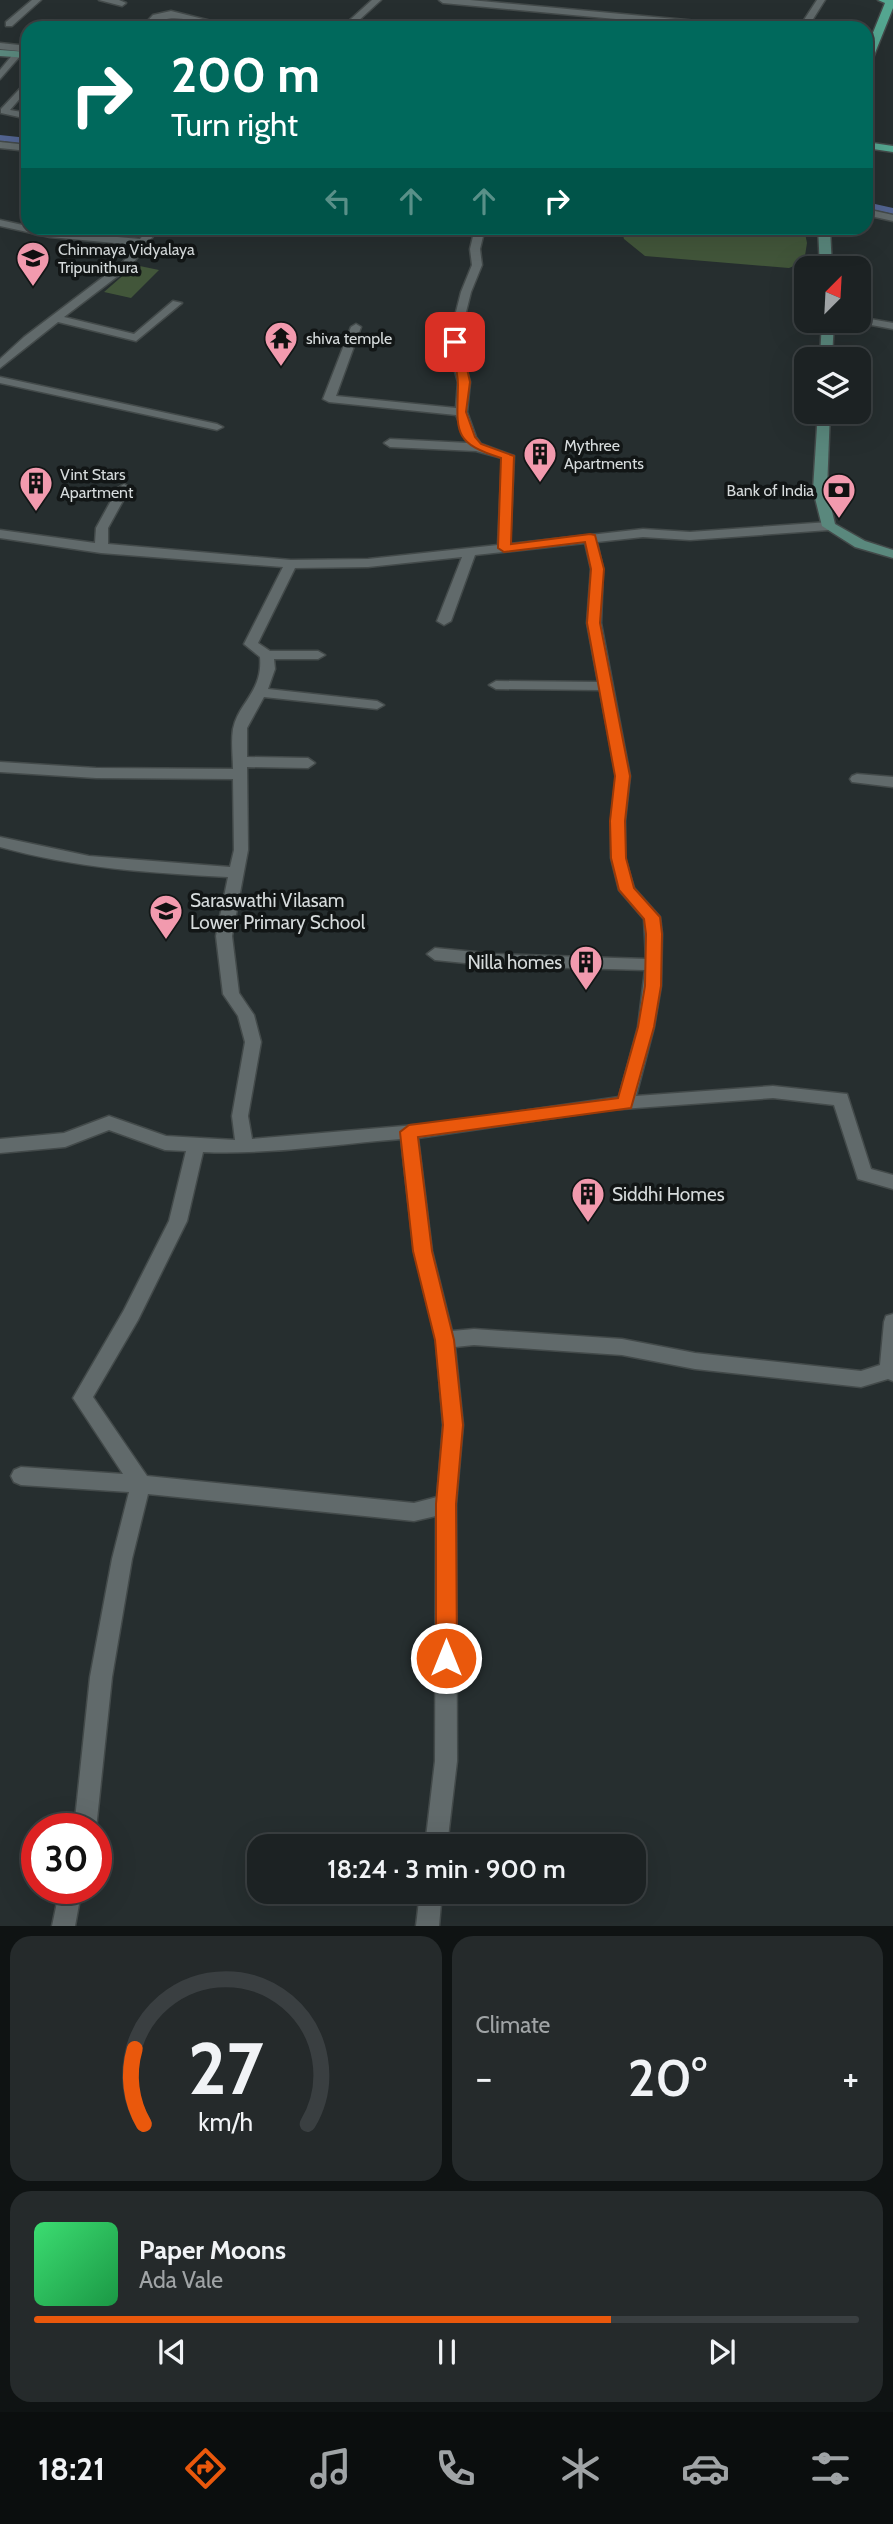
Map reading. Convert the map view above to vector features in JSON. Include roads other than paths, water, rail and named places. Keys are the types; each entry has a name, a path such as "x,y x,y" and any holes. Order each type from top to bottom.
{"main road":[{"path":"873,44 889,1"},
{"path":"0,53 21,55"},
{"path":"873,146 893,149"},
{"path":"824,235 825,256"},
{"path":"823,424 820,491 829,526 860,544 893,554"}],"street":[{"path":"9,24 37,0"},
{"path":"103,0 121,4"},
{"path":"354,21 377,0"},
{"path":"444,0 631,21"},
{"path":"808,21 821,0"},
{"path":"153,21 171,14 200,21"},
{"path":"0,46 21,48"},
{"path":"0,76 21,57"},
{"path":"21,91 4,111 21,115"},
{"path":"0,145 21,147"},
{"path":"873,214 893,218"},
{"path":"0,223 21,228"},
{"path":"61,235 140,242"},
{"path":"0,365 28,339 127,264 147,235"},
{"path":"477,447 470,438 461,412 464,382 454,347 466,292 477,265 475,249 478,235"},
{"path":"57,318 136,338 177,303"},
{"path":"872,322 893,326"},
{"path":"356,327 330,399 461,412"},
{"path":"0,380 217,427"},
{"path":"390,443 477,447 508,456 504,548"},
{"path":"100,548 102,528 124,488"},
{"path":"0,534 100,548 292,564 369,563 643,533 690,536 829,526"},
{"path":"590,538 597,569 594,623 623,776 617,833 618,858 627,890 652,917 653,965 646,1027 625,1104"},
{"path":"443,621 470,551"},
{"path":"292,564 251,644 267,655 318,655"},
{"path":"246,1147 240,1116 253,1042 246,1015 231,994 224,936 237,872 242,768 240,728 261,692 268,669 267,655"},
{"path":"496,685 604,686"},
{"path":"261,692 377,705"},
{"path":"0,767 96,773 308,763"},
{"path":"857,779 893,782"},
{"path":"0,842 43,855 105,866 237,872"},
{"path":"435,954 495,960 653,965"},
{"path":"0,1146 65,1140 109,1123 165,1143 246,1147 288,1140 409,1132 625,1104 773,1093 841,1098 864,1174 893,1182"},
{"path":"409,1132 422,1251 445,1340 453,1425 446,1504 446,1760 437,1834"},
{"path":"87,1813 101,1677 122,1559 141,1484 83,1398 131,1315 178,1221 196,1145"},
{"path":"445,1340 474,1337 622,1347 695,1361 861,1379 891,1372 893,1322"},
{"path":"21,1476 141,1484 414,1511 446,1504"},
{"path":"63,1926 68,1904"},
{"path":"427,1926 430,1904"}],"waterway":[{"path":"0,138 21,140"},
{"path":"873,207 893,211"}],"place":[{"name":"Chinmaya Vidyalaya Tripunithura","path":"33,288"},
{"name":"shiva temple","path":"281,368"},
{"name":"Mythree Apartments","path":"540,484"},
{"name":"Vint Stars Apartment","path":"36,513"},
{"name":"Bank of India","path":"839,520"},
{"name":"Saraswathi Vilasam Lower Primary School","path":"166,941"},
{"name":"Nilla homes","path":"586,992"},
{"name":"Siddhi Homes","path":"588,1224"}]}
